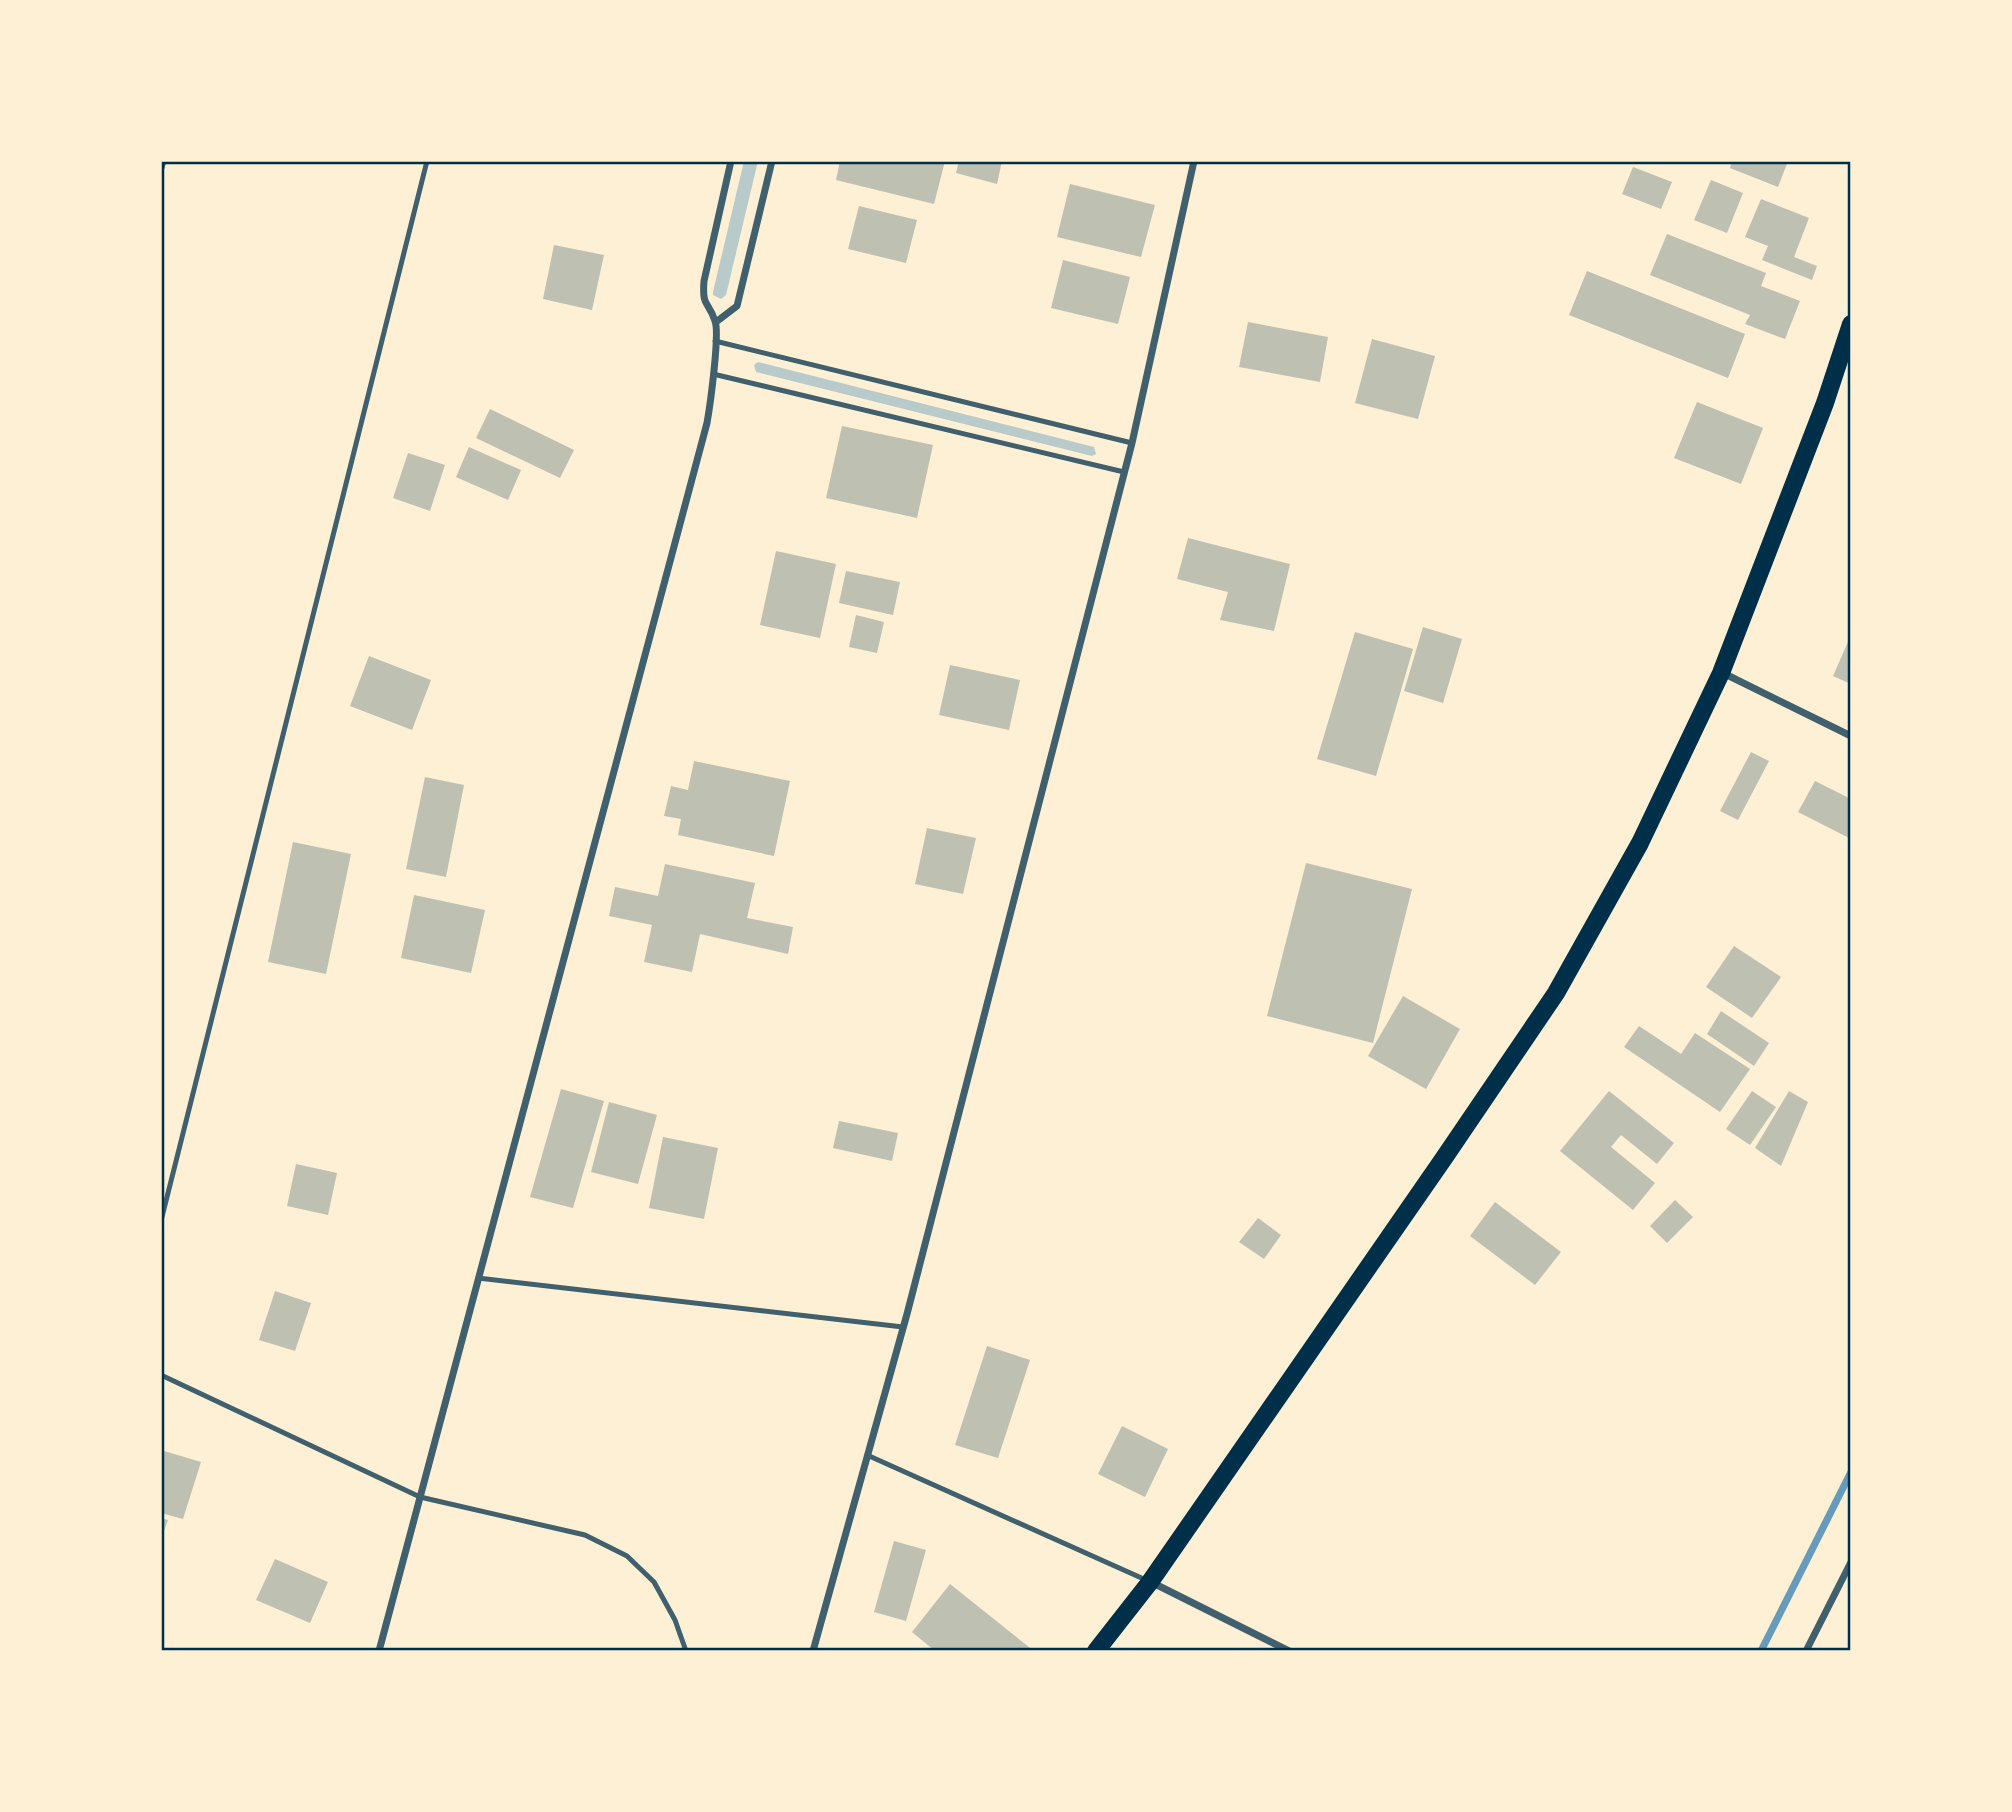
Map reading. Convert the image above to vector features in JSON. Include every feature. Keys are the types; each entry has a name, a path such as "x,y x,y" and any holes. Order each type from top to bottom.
{"main road":[{"path":"1096,1651 1150,1582 1556,993 1640,843 1721,673 1825,403 1851,324"}],"street":[{"path":"379,1651 707,423 716,322 702,299 731,161"},
{"path":"716,322 737,306 772,161"},
{"path":"813,1651 903,1327 1132,443 1194,161"},
{"path":"1721,673 1851,736"},
{"path":"1806,1651 1851,1562"},
{"path":"1150,1582 1289,1651"}],"lane":[{"path":"161,171 164,161"},
{"path":"161,1221 428,161"},
{"path":"715,341 1132,443"},
{"path":"713,374 1124,472"},
{"path":"478,1278 903,1327"},
{"path":"161,1375 420,1497 585,1535 626,1556 654,1583 675,1620 687,1651"},
{"path":"867,1455 1150,1582"}],"shaded area":[{"path":"744,161 758,161 726,295 721,299 713,295 713,292"},
{"path":"758,362 1094,447 1096,454 1092,456 756,372 754,365"}],"water":[{"path":"1851,1464 1851,1480 1765,1651 1757,1651"}],"building":[{"path":"840,161 945,161 934,204 836,180"},
{"path":"959,161 1002,161 997,184 956,173"},
{"path":"1732,161 1788,161 1778,187 1730,168"},
{"path":"1633,167 1672,182 1661,209 1622,194"},
{"path":"1711,180 1743,193 1727,233 1694,220"},
{"path":"1070,184 1155,205 1141,257 1057,237"},
{"path":"1761,199 1809,218 1794,257 1817,266 1812,280 1762,260 1768,246 1745,237"},
{"path":"859,206 917,220 906,263 848,249"},
{"path":"1667,234 1766,273 1761,286 1800,301 1785,339 1745,324 1750,315 1650,275"},
{"path":"554,245 604,255 592,310 543,299"},
{"path":"1063,260 1130,277 1118,324 1051,308"},
{"path":"1587,271 1745,334 1728,378 1569,315"},
{"path":"1248,322 1328,337 1320,382 1239,367"},
{"path":"1372,339 1435,356 1418,419 1355,403"},
{"path":"1697,402 1763,428 1741,484 1674,458"},
{"path":"490,409 574,450 560,478 476,438"},
{"path":"842,426 933,445 917,518 826,498"},
{"path":"469,447 521,470 508,500 456,477"},
{"path":"408,453 445,465 430,511 393,498"},
{"path":"1188,538 1290,564 1274,631 1220,620 1228,592 1177,579"},
{"path":"776,551 836,564 820,638 760,625"},
{"path":"846,571 900,582 893,615 839,603"},
{"path":"856,615 884,622 877,653 849,647"},
{"path":"1423,627 1462,639 1443,703 1404,691"},
{"path":"1355,632 1413,649 1376,776 1317,759"},
{"path":"1851,635 1851,684 1833,676"},
{"path":"369,656 431,680 412,730 350,706"},
{"path":"950,665 1020,680 1009,730 939,715"},
{"path":"1751,752 1769,761 1738,820 1720,811"},
{"path":"694,761 790,781 774,856 678,835 681,819 664,816 671,786 688,790"},
{"path":"425,777 464,785 446,877 406,869"},
{"path":"1815,781 1851,799 1851,839 1798,812"},
{"path":"927,828 976,838 963,894 915,884"},
{"path":"293,842 351,854 326,974 268,962"},
{"path":"1306,863 1412,889 1373,1043 1267,1016"},
{"path":"665,864 755,883 747,918 793,927 788,954 700,934 692,972 644,962 652,925 609,916 615,887 658,896"},
{"path":"414,895 485,910 471,973 401,958"},
{"path":"1734,946 1781,977 1752,1018 1706,987"},
{"path":"1403,996 1460,1029 1426,1089 1368,1056"},
{"path":"1721,1011 1769,1043 1754,1066 1707,1034"},
{"path":"1639,1026 1681,1054 1695,1033 1750,1069 1720,1112 1624,1047"},
{"path":"561,1089 604,1101 573,1208 530,1197"},
{"path":"1609,1091 1674,1143 1657,1164 1621,1135 1611,1147 1655,1183 1633,1210 1560,1151"},
{"path":"1752,1091 1776,1107 1750,1145 1726,1129"},
{"path":"1789,1091 1808,1102 1781,1166 1755,1148"},
{"path":"609,1102 657,1115 638,1184 591,1172"},
{"path":"839,1121 898,1133 892,1161 833,1148"},
{"path":"663,1137 718,1148 704,1219 649,1208"},
{"path":"296,1164 337,1173 328,1215 287,1206"},
{"path":"1675,1200 1693,1217 1667,1243 1650,1226"},
{"path":"1495,1202 1561,1252 1535,1285 1470,1236"},
{"path":"1258,1218 1281,1235 1264,1259 1239,1242"},
{"path":"275,1291 311,1303 295,1351 259,1340"},
{"path":"987,1346 1030,1360 998,1458 955,1445"},
{"path":"1122,1426 1168,1449 1145,1497 1098,1474"},
{"path":"161,1450 201,1462 183,1519 161,1513"},
{"path":"161,1518 168,1520 161,1540"},
{"path":"894,1541 926,1550 906,1621 874,1612"},
{"path":"275,1559 328,1582 310,1623 256,1600"},
{"path":"950,1584 1034,1651 935,1651 912,1632"}]}
